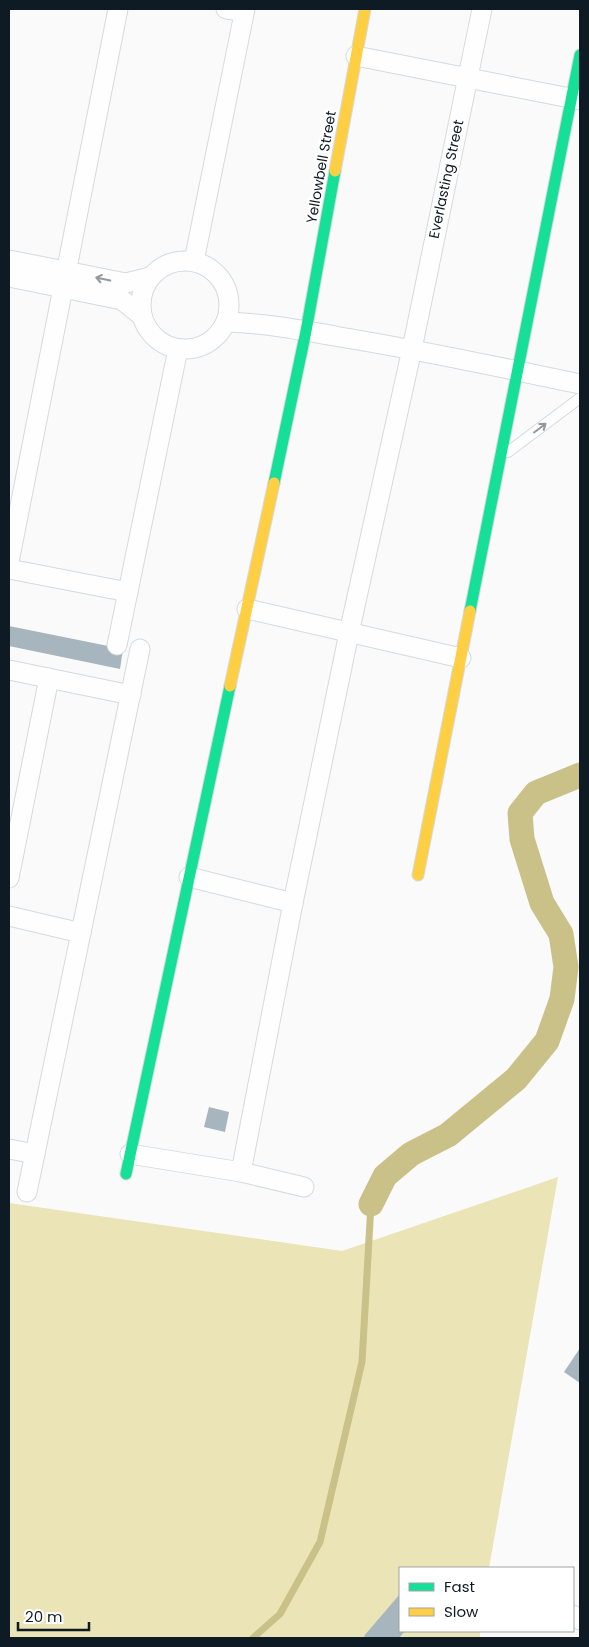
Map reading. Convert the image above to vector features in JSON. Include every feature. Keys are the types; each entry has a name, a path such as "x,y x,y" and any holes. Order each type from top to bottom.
{"street":[{"path":"9,562 118,9"},
{"name":"Yellowbell Street","path":"126,1174 306,331 365,9"},
{"name":"Everlasting Street","path":"241,1172 293,903 349,633 412,348 482,9"},
{"path":"194,261 238,10"},
{"path":"418,875 518,371 576,99 580,55"},
{"path":"356,56 576,99"},
{"path":"9,260 122,300 142,316"},
{"path":"182,260 194,261 213,271 221,279 229,299 229,310 226,322 212,340 190,349 178,349 155,338 147,328 142,316 141,295 150,277 159,268 182,260"},
{"path":"9,277 126,283 150,277"},
{"path":"229,299 248,311 306,331"},
{"path":"226,322 246,322 412,348 580,384"},
{"path":"117,645 178,349"},
{"path":"9,569 128,592"},
{"path":"247,610 461,658"},
{"path":"27,1192 140,649"},
{"path":"9,670 131,695"},
{"path":"9,878 49,678"},
{"path":"189,877 293,903"},
{"path":"9,916 81,933"},
{"path":"9,1149 35,1154"},
{"path":"130,1154 241,1172 304,1187"}],"lane":[{"path":"501,457 580,398"}],"shaded area":[{"path":"558,1177 489,1567 399,1567 399,1632 480,1632 480,1638 9,1638 9,1203 342,1251"}],"building":[{"path":"9,626 123,649 120,669 9,646"},
{"path":"209,1107 229,1112 225,1132 204,1127"},
{"path":"580,1348 580,1383 564,1372"},
{"path":"399,1595 399,1632 404,1632 399,1638 367,1638 364,1636"}],"waterway":[{"path":"371,1204 385,1176 411,1154 448,1135 516,1079 547,1041 562,999 566,967 561,934 542,903 522,839 520,813 536,793 580,775"},
{"path":"253,1638 280,1614 320,1542 362,1362 371,1204"}],"traffic: fast":[{"path":"470,611 580,55"},
{"path":"274,483 306,331 335,171"},
{"path":"126,1174 230,686"}],"traffic: slow":[{"path":"335,171 365,9"},
{"path":"230,686 274,483"},
{"path":"418,875 470,611"}]}
